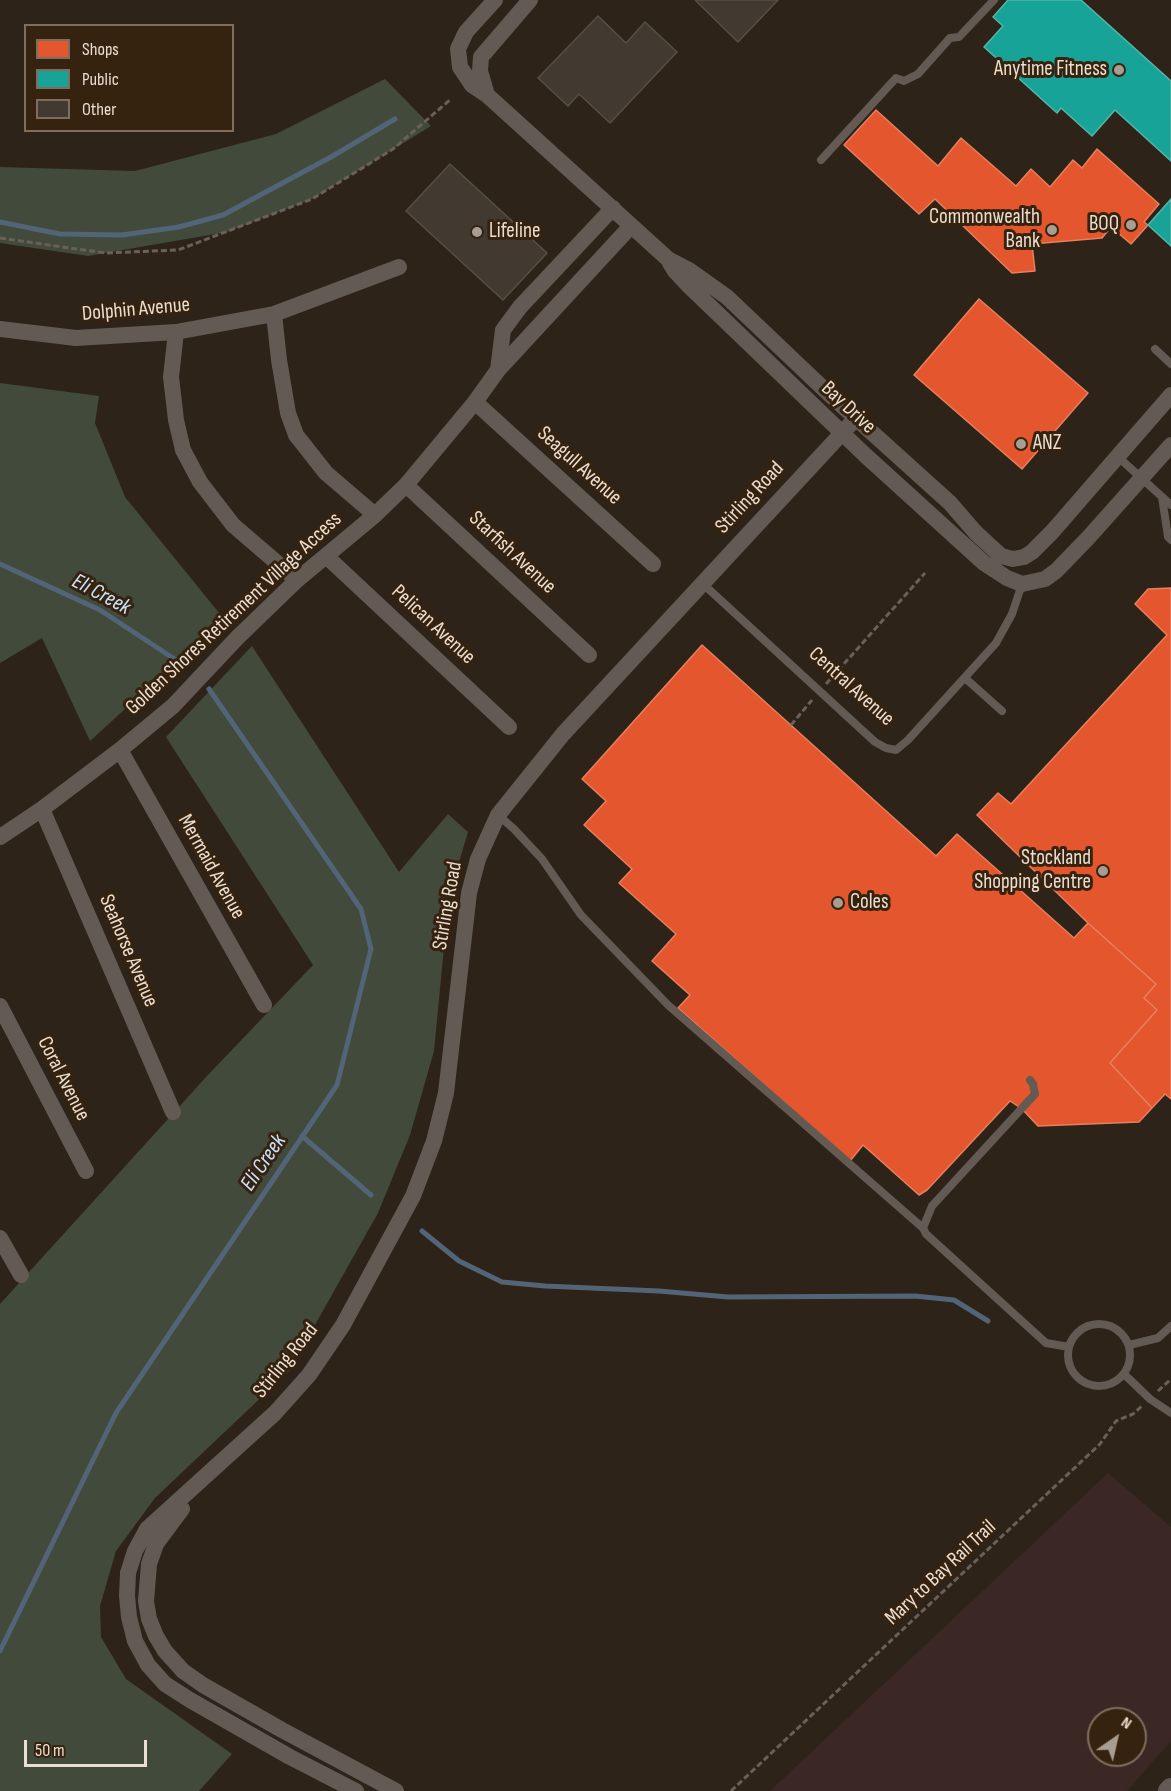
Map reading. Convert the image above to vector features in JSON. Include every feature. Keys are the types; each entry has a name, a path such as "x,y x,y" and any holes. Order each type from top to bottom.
{"street":[{"name":"Bay Drive","path":"495,0 466,32 458,49 460,68 472,85 613,208 668,260 689,286 842,433 984,563 1014,581"},
{"path":"486,95 480,71 481,57 530,0"},
{"name":"Golden Shores Retirement Village Access","path":"498,370 503,330 520,307 613,208"},
{"name":"Golden Shores Retirement Village Access","path":"0,837 42,809 120,750 172,706 297,580 375,515 406,485 475,402 498,370 632,226"},
{"name":"Bay Drive","path":"668,260 689,270 727,297 950,503 991,548 1001,555 1013,559 1024,557 1032,552 1118,456"},
{"name":"Dolphin Avenue","path":"0,328 76,338 176,332 274,314 399,267"},
{"path":"274,314 288,413 296,435 326,473 375,515"},
{"path":"176,332 171,377 176,420 183,450 200,482 233,525 297,580"},
{"path":"1118,456 1171,395"},
{"name":"Seagull Avenue","path":"475,402 654,564"},
{"name":"Stirling Road","path":"356,1791 290,1757 165,1684 148,1665 135,1641 129,1617 128,1573 135,1551 147,1529 275,1413 309,1375 343,1325 413,1196 434,1141 446,1093 469,893 478,859 498,816 563,734 856,418"},
{"path":"1014,581 1045,579 1056,571 1171,445"},
{"name":"Starfish Avenue","path":"406,485 589,655"},
{"name":"Pelican Avenue","path":"326,555 509,727"},
{"name":"Mermaid Avenue","path":"120,750 264,1005"},
{"name":"Seahorse Avenue","path":"42,809 172,1112"},
{"name":"Coral Avenue","path":"0,1006 86,1172"},
{"path":"0,1238 21,1275"},
{"name":"Stirling Road","path":"214,1469 169,1525 156,1544 148,1564 146,1601 149,1619 165,1652 183,1671 203,1686 396,1791"}],"lane":[{"path":"821,160 896,78 904,81 918,74 950,38 959,37 994,0"},
{"path":"1155,349 1171,364"},
{"path":"1118,456 1171,505"},
{"path":"1162,496 1168,537 1171,540"},
{"name":"Central Avenue","path":"702,583 875,742 896,750 908,740 996,644 1006,627 1014,581"},
{"path":"965,678 1002,711"},
{"path":"498,816 514,829 542,860 581,915 668,1005 923,1228 1046,1343 1069,1347"},
{"path":"923,1228 932,1206 1035,1094 1030,1080"},
{"path":"1108,1325 1124,1336 1129,1345 1129,1365 1116,1382 1106,1386 1095,1386 1085,1383 1070,1368 1069,1347 1079,1331 1088,1326 1108,1325"},
{"path":"1129,1345 1158,1338 1171,1326"},
{"path":"1124,1374 1150,1399 1171,1413"}],"path":[{"path":"0,238 105,253 178,250 312,199 393,149 451,99"},
{"path":"791,725 925,573"},
{"name":"Mary to Bay Rail Trail","path":"731,1791 1100,1444 1116,1421 1133,1414 1171,1379"}],"shaded area":[{"path":"1108,1473 1171,1527 1171,1741 1127,1791 770,1791"}],"green space":[{"path":"385,79 431,126 312,199 227,232 88,256 0,243 0,167 135,171 276,134"},
{"path":"0,383 99,396 95,423 125,497 224,619 90,741 42,638 0,663"},
{"path":"252,646 399,872 448,814 468,832 449,896 434,1051 410,1135 378,1213 289,1371 155,1498 116,1551 100,1606 101,1637 126,1679 232,1754 199,1791 0,1791 0,1304 207,1076 313,965 166,737"}],"building: Shops":[{"path":"876,110 938,166 961,138 1016,186 1031,169 1050,187 1073,160 1082,168 1097,149 1159,204 1144,222 1148,225 1131,244 1111,227 1102,238 1032,244 1035,271 1012,273 935,199 919,214 844,145"},
{"path":"979,299 1088,393 1022,469 914,375"},
{"name":"Stockland Shopping Centre","path":"1171,588 1171,1099 1165,1094 1152,1108 1110,1063 1157,1010 1144,998 1156,984 1088,923 977,815 998,793 1011,804 1167,635 1135,604 1148,589"},
{"name":"Coles","path":"702,645 936,856 957,834 1074,938 1088,923 1156,984 1144,998 1157,1010 1110,1063 1152,1108 1139,1122 1038,1126 1022,1109 1010,1101 927,1190 919,1195 863,1145 850,1161 678,1008 690,995 652,961 676,934 619,883 632,869 584,825 606,801 582,779"}],"building: Public":[{"path":"1008,0 1081,0 1171,81 1171,161 1115,110 1092,136 1061,108 1057,113 984,47 1003,26 993,17"},
{"path":"1171,199 1171,246 1148,225"}],"building: Other":[{"path":"695,0 778,0 738,42"},
{"path":"598,16 626,43 645,22 677,52 610,123 579,94 568,106 538,78"},
{"name":"Lifeline","path":"450,164 547,253 503,300 406,211"}],"waterway":[{"path":"0,222 60,234 122,235 179,227 223,215 331,157 395,119"},
{"name":"Eli Creek","path":"0,564 100,610 182,664"},
{"name":"Eli Creek","path":"0,1651 116,1413 337,1085 371,949 361,909 209,689"},
{"path":"302,1136 371,1195"},
{"path":"422,1231 459,1261 502,1282 728,1297 915,1296 954,1300 988,1321"}],"place":[{"name":"Anytime Fitness","path":"1119,70"},
{"name":"BOQ","path":"1131,225"},
{"name":"Commonwealth Bank","path":"1052,230"},
{"name":"Lifeline","path":"477,232"},
{"name":"ANZ","path":"1021,444"},
{"name":"Stockland Shopping Centre","path":"1103,871"},
{"name":"Coles","path":"838,903"}]}
